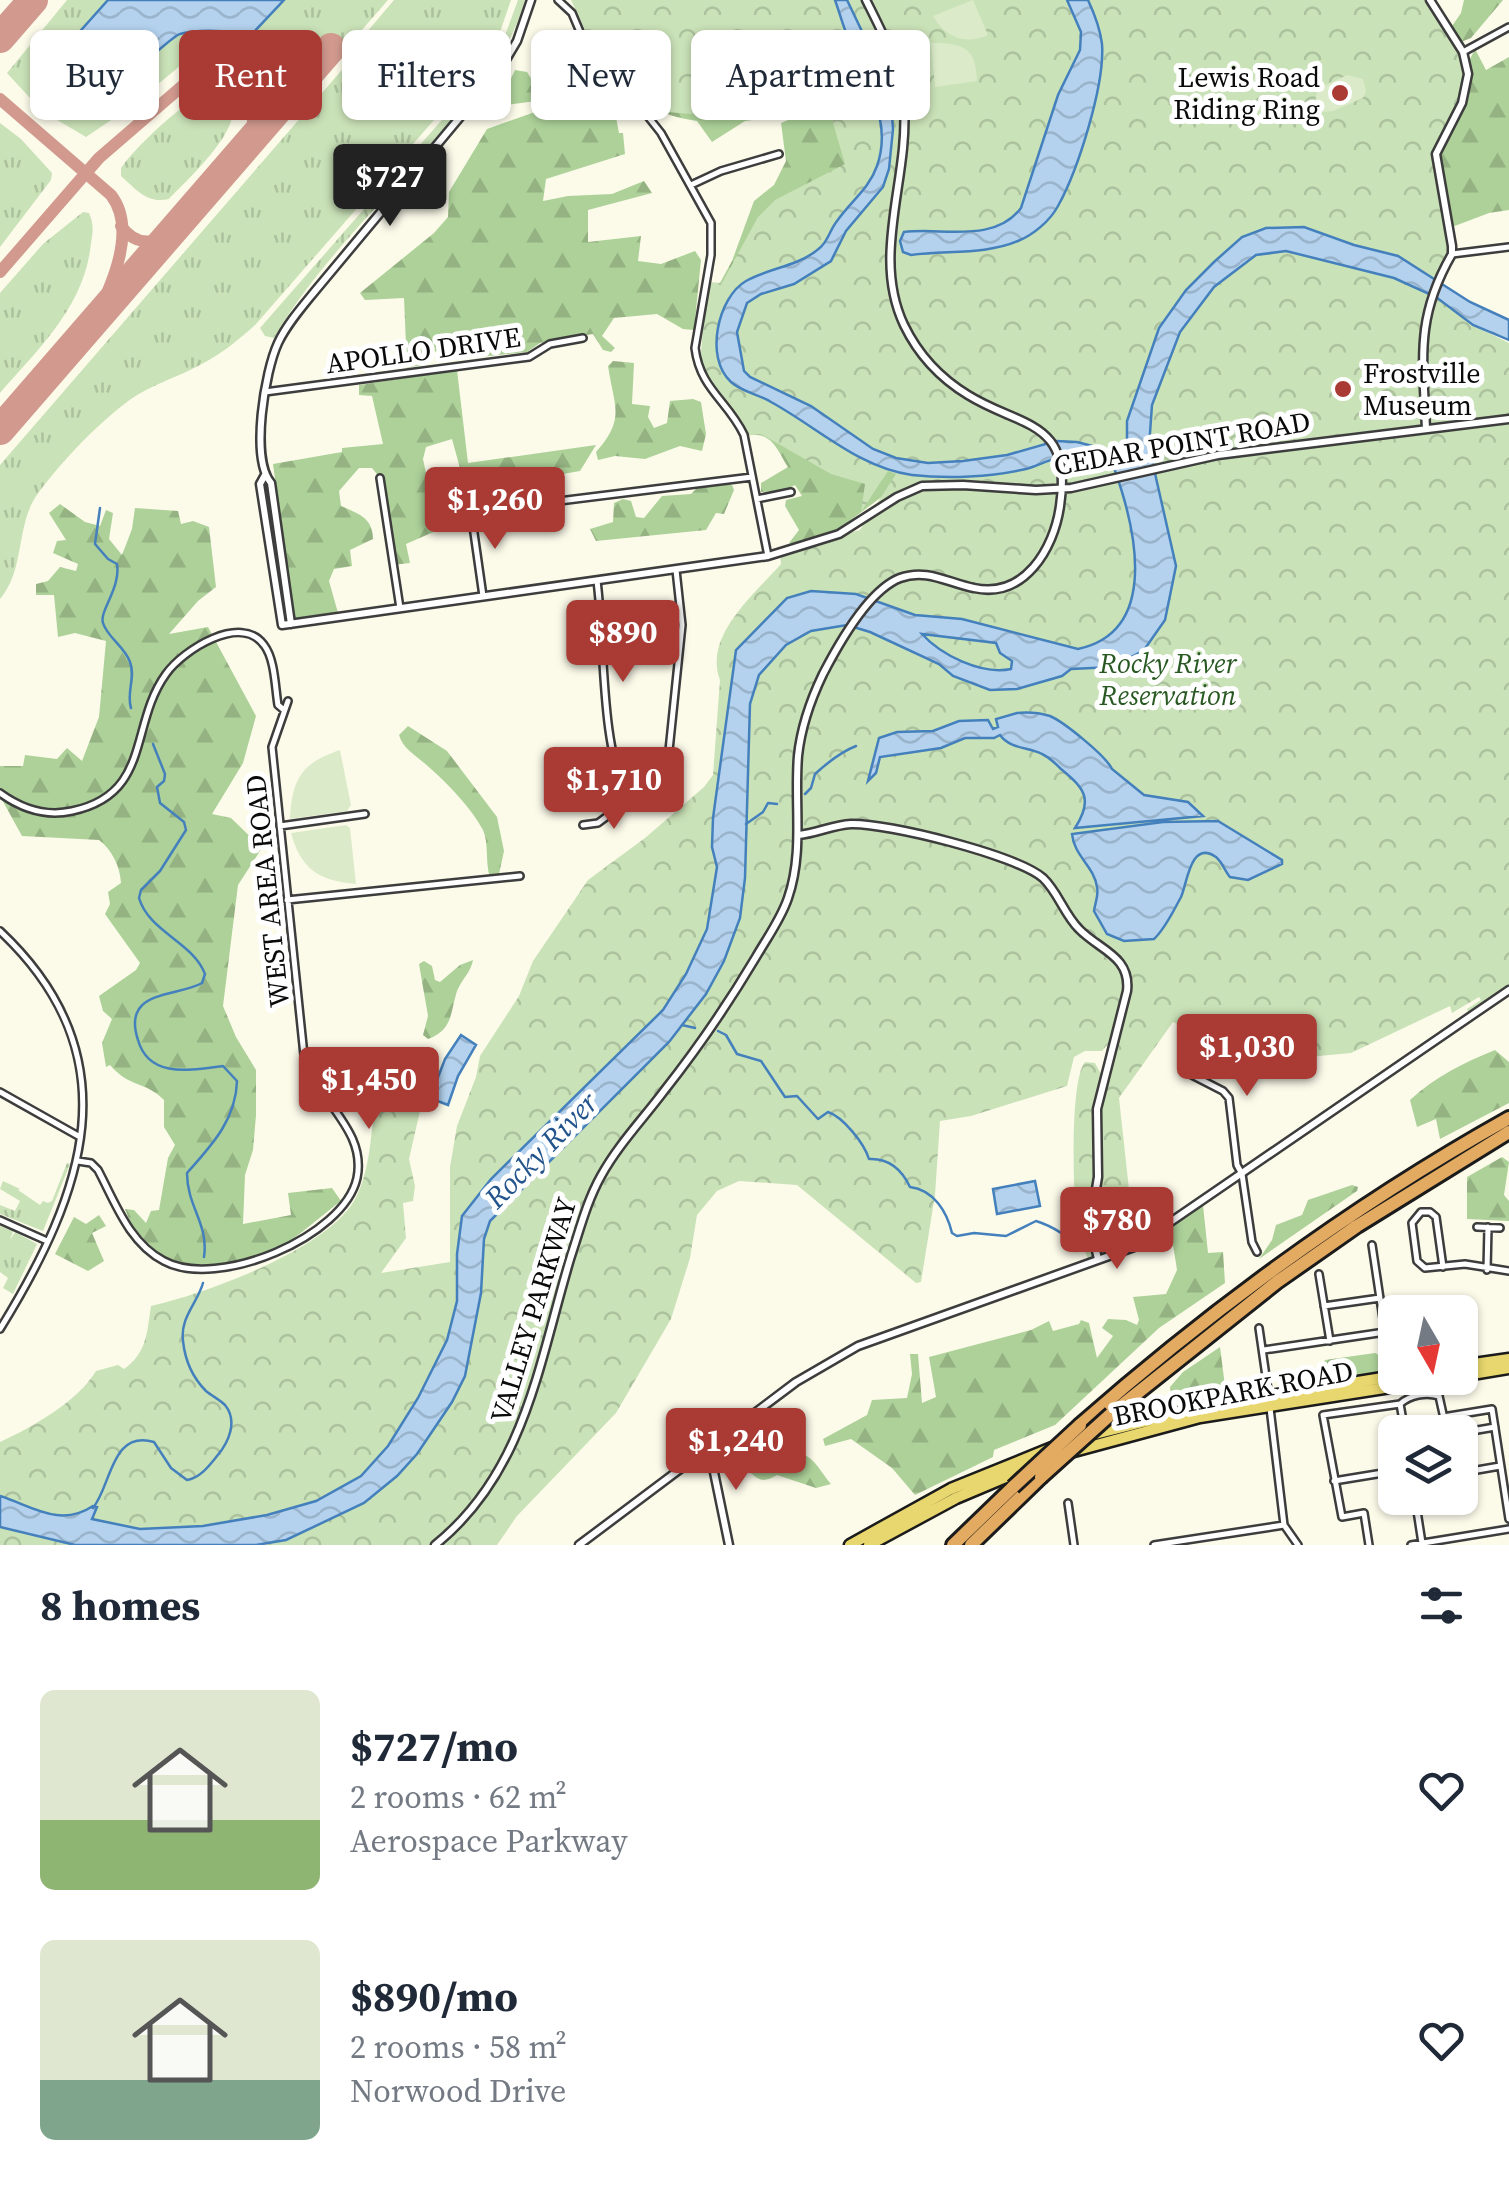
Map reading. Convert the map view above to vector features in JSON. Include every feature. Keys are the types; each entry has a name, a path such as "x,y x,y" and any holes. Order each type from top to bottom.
{"highway":[{"path":"953,1545 1080,1425 1268,1273 1428,1166 1509,1118"},
{"path":"971,1545 1110,1414 1277,1282 1357,1226 1509,1132"}],"main road":[{"path":"1478,1363 1509,1359"},
{"path":"1478,1373 1509,1368"},
{"name":"BROOKPARK ROAD","path":"850,1545 951,1489 1039,1452 1132,1423 1378,1379"},
{"name":"BROOKPARK ROAD","path":"869,1545 994,1481 1082,1448 1269,1400 1378,1387"}],"street":[{"path":"265,392 272,357 291,322 502,68 517,41 531,0"},
{"path":"558,0 572,13 586,46 604,73 642,108 661,133 712,226 696,360 704,381 744,435 768,556"},
{"name":"VALLEY PARKWAY","path":"436,1545 488,1490 511,1452 531,1402 593,1193 624,1142 721,1015 790,893 798,836 798,756 802,732 818,685 851,630 872,598 890,582 913,574 987,590 1011,584 1026,575 1050,543 1058,516 1058,460 1050,441 1024,419 971,397 940,374 900,317 891,256 904,147 904,99 893,58 866,0"},
{"path":"1426,428 1426,310 1452,254 1436,154 1467,88 1466,61 1430,0"},
{"path":"1462,52 1509,26"},
{"path":"691,185 779,154"},
{"path":"1452,254 1509,247"},
{"name":"APOLLO DRIVE","path":"265,392 529,357 550,344 583,338"},
{"name":"CEDAR POINT ROAD","path":"265,392 264,476 271,483 286,624 768,556 839,534 896,496 922,486 1061,489 1237,452 1509,419"},
{"path":"484,596 471,512 752,476"},
{"path":"380,478 400,608"},
{"path":"757,498 792,492"},
{"path":"583,825 598,823 656,780 668,760 682,625 676,570"},
{"path":"597,581 604,633 602,659 618,780 628,798"},
{"path":"0,793 34,812 51,813 85,808 108,796 128,776 154,694 166,672 194,648 224,635 251,634 264,643 278,705 284,710"},
{"name":"WEST AREA ROAD","path":"78,1161 91,1163 98,1170 142,1245 178,1267 215,1270 256,1262 299,1239 336,1211 357,1177 355,1145 308,1070 286,900 272,747 288,701"},
{"path":"280,826 365,814"},
{"path":"798,836 835,826 862,824 942,841 1022,865 1046,880 1079,930 1122,962 1127,973 1127,991 1097,1109 1098,1178 1090,1225 1098,1259"},
{"path":"286,900 520,876"},
{"path":"0,931 46,982 72,1035 80,1076 81,1138 78,1161 47,1241 31,1278 0,1329"},
{"path":"579,1545 796,1382 858,1346 1134,1246 1509,990"},
{"path":"1188,1074 1223,1091 1228,1098 1237,1165 1242,1174 1252,1242 1258,1252"},
{"path":"0,1092 81,1138"},
{"path":"1443,1267 1436,1218 1430,1212 1422,1212 1412,1223 1419,1264 1430,1270 1465,1264 1509,1271"},
{"path":"0,1220 47,1241"},
{"path":"1477,1227 1500,1228"},
{"path":"1487,1270 1488,1227"},
{"path":"1372,1245 1380,1295"},
{"path":"1319,1274 1330,1341"},
{"path":"1324,1306 1378,1298"},
{"path":"1260,1328 1284,1525 1298,1545"},
{"path":"1264,1350 1378,1333"},
{"path":"1369,1545 1364,1513 1342,1517 1323,1415 1400,1404 1408,1398 1439,1396 1443,1415"},
{"path":"1400,1404 1402,1415"},
{"path":"1455,1415 1492,1409 1509,1519"},
{"path":"1478,1430 1495,1427"},
{"path":"708,1448 729,1545"},
{"path":"1500,1451 1509,1449"},
{"path":"1478,1470 1500,1466"},
{"path":"1334,1481 1378,1474"},
{"path":"1068,1503 1074,1545"},
{"path":"1418,1515 1422,1543"},
{"path":"1154,1545 1284,1525"},
{"path":"1412,1545 1509,1529"}],"green space":[{"path":"67,0 388,0 362,30 342,30 340,55 322,39 322,30 179,30 179,67 159,83 159,30 42,30"},
{"path":"394,0 511,0 500,30 369,30"},
{"path":"518,0 525,0 511,37 511,30 507,30"},
{"name":"Rocky River Reservation","path":"571,0 1431,0 1466,59 1467,94 1433,150 1452,244 1432,294 1473,325 1509,343 1509,988 1470,1015 1467,1009 1481,1000 1479,997 1452,1013 1450,1006 1351,1053 1277,1060 1233,1052 1173,1022 1119,1098 1135,1244 1089,1261 1076,1218 1076,1093 1085,1062 1095,1063 1101,1074 1108,1044 1102,1051 1085,1051 1074,1057 1067,1086 971,1116 940,1121 935,1195 921,1282 916,1283 797,1185 739,1181 717,1191 697,1215 690,1258 671,1319 616,1413 517,1516 497,1545 0,1545 0,1442 66,1403 96,1371 118,1365 124,1369 132,1363 145,1341 151,1306 262,1267 291,1253 339,1219 354,1201 364,1177 375,1086 401,1064 431,1063 409,1159 415,1186 413,1201 403,1203 406,1238 381,1273 450,1262 450,1167 457,1126 480,1056 519,996 533,961 588,880 645,838 713,775 719,648 734,617 781,564 780,553 860,530 896,474 888,471 861,512 865,484 831,474 761,434 744,436 707,382 700,364 707,282 722,283 758,217 775,200 845,164 832,120 930,120 930,30 691,30 691,114 671,112 671,30 585,30"},
{"path":"572,0 833,0 845,30 691,30 691,120 671,115 671,30 586,30"},
{"path":"973,0 988,35 957,38 933,16"},
{"path":"1464,0 1503,0 1471,38 1461,42 1452,26"},
{"path":"931,43 966,49 974,61 977,81 935,87"},
{"path":"30,45 30,98 7,73"},
{"path":"1475,49 1486,70 1509,57 1509,210 1452,227 1439,156 1444,137 1468,95 1470,59"},
{"path":"342,70 342,120 434,120 256,324 208,361 131,399 59,467 32,504 14,574 0,599 0,465 299,120 322,120 322,93"},
{"path":"515,70 527,72 531,78 531,102 511,104"},
{"name":"Lewis Road Riding Ring","path":"1347,75 1363,79 1363,98 1323,112 1315,102 1318,89"},
{"path":"179,111 179,120 231,120 207,159 169,199 161,200 143,195 121,176 121,168"},
{"path":"531,113 531,120 617,120 619,133 623,133 625,154 546,179 543,201 612,194 644,181 652,193 588,210 588,242 641,236 638,261 661,264 695,251 701,260 694,330 683,329 657,314 614,318 602,336 615,348 611,352 603,350 593,334 540,343 527,352 461,359 438,350 423,365 407,368 404,298 365,300 360,293 448,217 449,192 487,129"},
{"path":"57,120 111,120 86,137"},
{"path":"442,120 453,120 329,261 274,338 265,336 260,328"},
{"path":"693,120 752,120 712,142"},
{"path":"879,120 882,127 726,292 720,283 754,201 774,185 786,161 781,123"},
{"path":"0,123 21,139 52,173 51,180 0,247"},
{"path":"83,212 89,213 93,232 80,287 58,325 0,393 0,293 43,244"},
{"path":"613,361 634,363 632,404 650,406 648,417 654,428 667,423 670,401 701,402 706,434 702,451 680,446 645,459 615,456 598,460 596,452 615,421 608,366"},
{"path":"457,370 468,463 596,445 580,471 557,475 546,468 516,483 504,471 480,470 463,479 452,439 426,447 423,459 438,530 406,544 410,563 392,565 380,478 372,468 359,468 339,491 341,506 368,521 373,539 350,550 352,566 334,569 329,581 338,613 294,620 273,464 342,452 342,448 383,444 372,396 359,395 359,385"},
{"path":"742,400 911,475 832,534 801,545 789,543 799,530 785,506 786,500 802,496 795,485 786,490 761,492 761,483 788,467 769,440 750,435"},
{"path":"724,483 734,490 724,514 716,513 706,530 596,541 590,529 613,522 614,503 623,499 631,501 636,517 644,518 662,496 691,494 696,489"},
{"path":"60,504 85,522 100,526 106,510 113,513 109,539 122,555 135,508 178,511 181,524 193,521 209,527 216,587 169,634 208,627 256,716 243,763 212,814 231,818 262,848 238,885 223,1006 256,1070 256,1115 253,1150 245,1175 243,1224 291,1215 288,1193 332,1188 341,1201 278,1249 246,1263 191,1265 158,1253 135,1232 125,1209 134,1210 146,1223 151,1211 159,1210 168,1158 175,1145 164,1127 164,1100 124,1078 110,1065 106,1067 102,1043 112,1019 103,1011 99,996 140,963 105,914 110,904 108,892 121,883 119,871 99,840 22,836 0,796 0,766 23,766 25,755 57,759 67,748 82,761 99,717 106,641 75,633 58,637 54,595 36,595 36,584 48,581 60,567 76,571 78,564 53,553 57,541 66,540 49,513"},
{"path":"408,726 447,751 497,817 504,851 499,874 490,877 485,835 472,814 401,740 399,735"},
{"path":"340,750 351,805 347,811 290,819 293,793 302,774 316,760"},
{"path":"346,825 350,828 356,884 332,880 306,865 291,833"},
{"path":"473,960 457,991 446,1026 428,1039 423,1035 428,1016 419,964 424,961 432,966 435,980 440,982 460,965"},
{"path":"1495,1050 1509,1062 1509,1103 1440,1139 1436,1119 1417,1127 1410,1100 1450,1071"},
{"path":"1502,1157 1509,1162 1504,1195 1509,1201 1509,1221 1467,1219 1467,1177"},
{"path":"67,1163 70,1164 43,1231 0,1214 0,1205 15,1211 20,1201 0,1189 3,1181 40,1205 43,1201 48,1203"},
{"path":"1352,1185 1358,1187 1357,1191 1259,1259 1272,1240 1276,1225 1302,1215 1308,1200"},
{"path":"1203,1205 1208,1253 1223,1252 1225,1283 1159,1328 1055,1425 994,1450 993,1457 915,1495 892,1468 851,1439 825,1446 823,1439 867,1415 872,1400 907,1398 912,1374 910,1354 918,1354 922,1403 936,1397 929,1357 1031,1330 1049,1321 1053,1331 1081,1320 1089,1323 1097,1358 1113,1336 1102,1328 1108,1319 1137,1325 1133,1297 1166,1294 1177,1270 1170,1226"},
{"path":"99,1215 106,1226 92,1233 104,1261 88,1271 55,1254 74,1217 86,1224"},
{"path":"0,1226 13,1231 10,1240 15,1232 37,1244 13,1294 3,1288 8,1278 0,1272"},
{"path":"1220,1347 1226,1394 1178,1401 1171,1397 1170,1387 1183,1372"},
{"path":"1375,1353 1378,1373 1322,1382 1315,1374 1325,1360"},
{"path":"786,1450 808,1457 831,1484 816,1488 777,1475 760,1479 750,1472 749,1460 756,1455 782,1457"}],"water":[{"path":"108,0 284,0 256,30 179,30 179,35 159,50 159,30 81,30"},
{"path":"835,0 847,0 861,30 845,30"},
{"path":"1067,0 1088,0 1100,32 1102,61 1082,150 1055,212 1035,231 1006,245 911,255 903,252 900,241 904,232 982,230 1010,219 1021,208 1058,95 1080,50 1081,32"},
{"name":"Rocky River","path":"880,120 892,120 889,169 883,187 846,231 831,261 794,284 761,294 747,303 737,332 744,371 750,377 811,406 873,449 896,458 928,463 963,461 1007,455 1056,441 1077,442 1127,455 1127,421 1159,328 1186,290 1214,262 1242,237 1266,228 1304,227 1398,256 1470,302 1509,320 1509,340 1473,325 1436,297 1394,278 1286,251 1256,255 1214,287 1180,332 1152,405 1149,447 1176,566 1165,620 1144,650 1113,667 1071,669 1062,676 1017,689 990,690 953,676 939,664 870,632 847,625 811,631 786,645 759,675 750,704 745,878 740,918 724,961 706,994 669,1042 490,1221 484,1239 481,1293 465,1376 417,1454 397,1476 364,1503 286,1540 256,1545 75,1545 0,1527 0,1496 58,1515 93,1506 97,1507 92,1519 140,1529 203,1526 267,1515 316,1501 361,1476 388,1446 447,1340 457,1301 462,1216 491,1179 663,1010 686,974 707,929 717,867 712,847 713,818 736,650 787,598 811,591 856,594 915,615 962,619 1078,649 1104,638 1122,621 1135,574 1134,546 1114,468 1062,458 1026,469 984,475 926,476 893,471 856,455 771,402 740,388 723,371 716,344 728,300 746,281 799,261 820,248 869,181 877,166","holes":["922,634 996,643 1000,653 1012,661 1011,669 987,669 962,662"]},
{"path":"1017,713 1056,719 1144,795 1188,802 1203,816 1075,828 1084,809 1081,788 1047,757 1014,745 1000,735 965,738 941,748 880,757 876,773 868,781 879,738 897,732 933,731 959,721 988,720 993,729 998,727 996,719"},
{"path":"1218,821 1282,860 1282,864 1248,880 1230,877 1216,857 1200,854 1191,866 1181,897 1154,939 1124,941 1107,934 1094,911 1098,893 1095,880 1076,849 1072,834 1163,822"},
{"path":"461,1035 476,1045 458,1076 448,1105 430,1098 445,1059"},
{"path":"1035,1181 1040,1206 997,1214 993,1189"}],"waterway":[{"path":"100,508 95,544 117,564 103,623 130,662 131,708"},
{"path":"153,744 165,774 157,787 160,803 184,822 186,830 139,898 152,920 191,953 205,974 202,983 144,1003 136,1016 137,1036 143,1052 161,1066 185,1070 223,1066 237,1081 227,1120 187,1173 203,1235 204,1257"},
{"path":"805,794 815,774 856,746"},
{"path":"746,824 763,812 768,803 777,804"},
{"path":"682,1025 695,1028"},
{"path":"718,1031 726,1035 737,1054 761,1061 785,1097 797,1096 818,1119 828,1112 840,1119 869,1159 889,1163 910,1187 933,1197 947,1217 952,1233 1006,1236 1036,1221 1067,1237 1077,1251"},
{"path":"93,1508 114,1462 129,1444 140,1440 154,1442 171,1468 187,1480 204,1471 225,1444 231,1424 229,1411 197,1380 183,1341 186,1318 203,1283"}],"taxiway":[{"path":"16,20 20,0"},
{"path":"0,272 99,158 195,75 223,75 243,92 253,117 248,144"},
{"path":"0,99 111,195 119,209 119,259 93,322"},
{"path":"121,226 132,237 144,241 170,233"}],"runway":[{"path":"0,38 33,0"},
{"path":"0,430 331,48"}],"place":[{"name":"Lewis Road Riding Ring","path":"1340,93"},
{"name":"Frostville Museum","path":"1343,389"}]}
